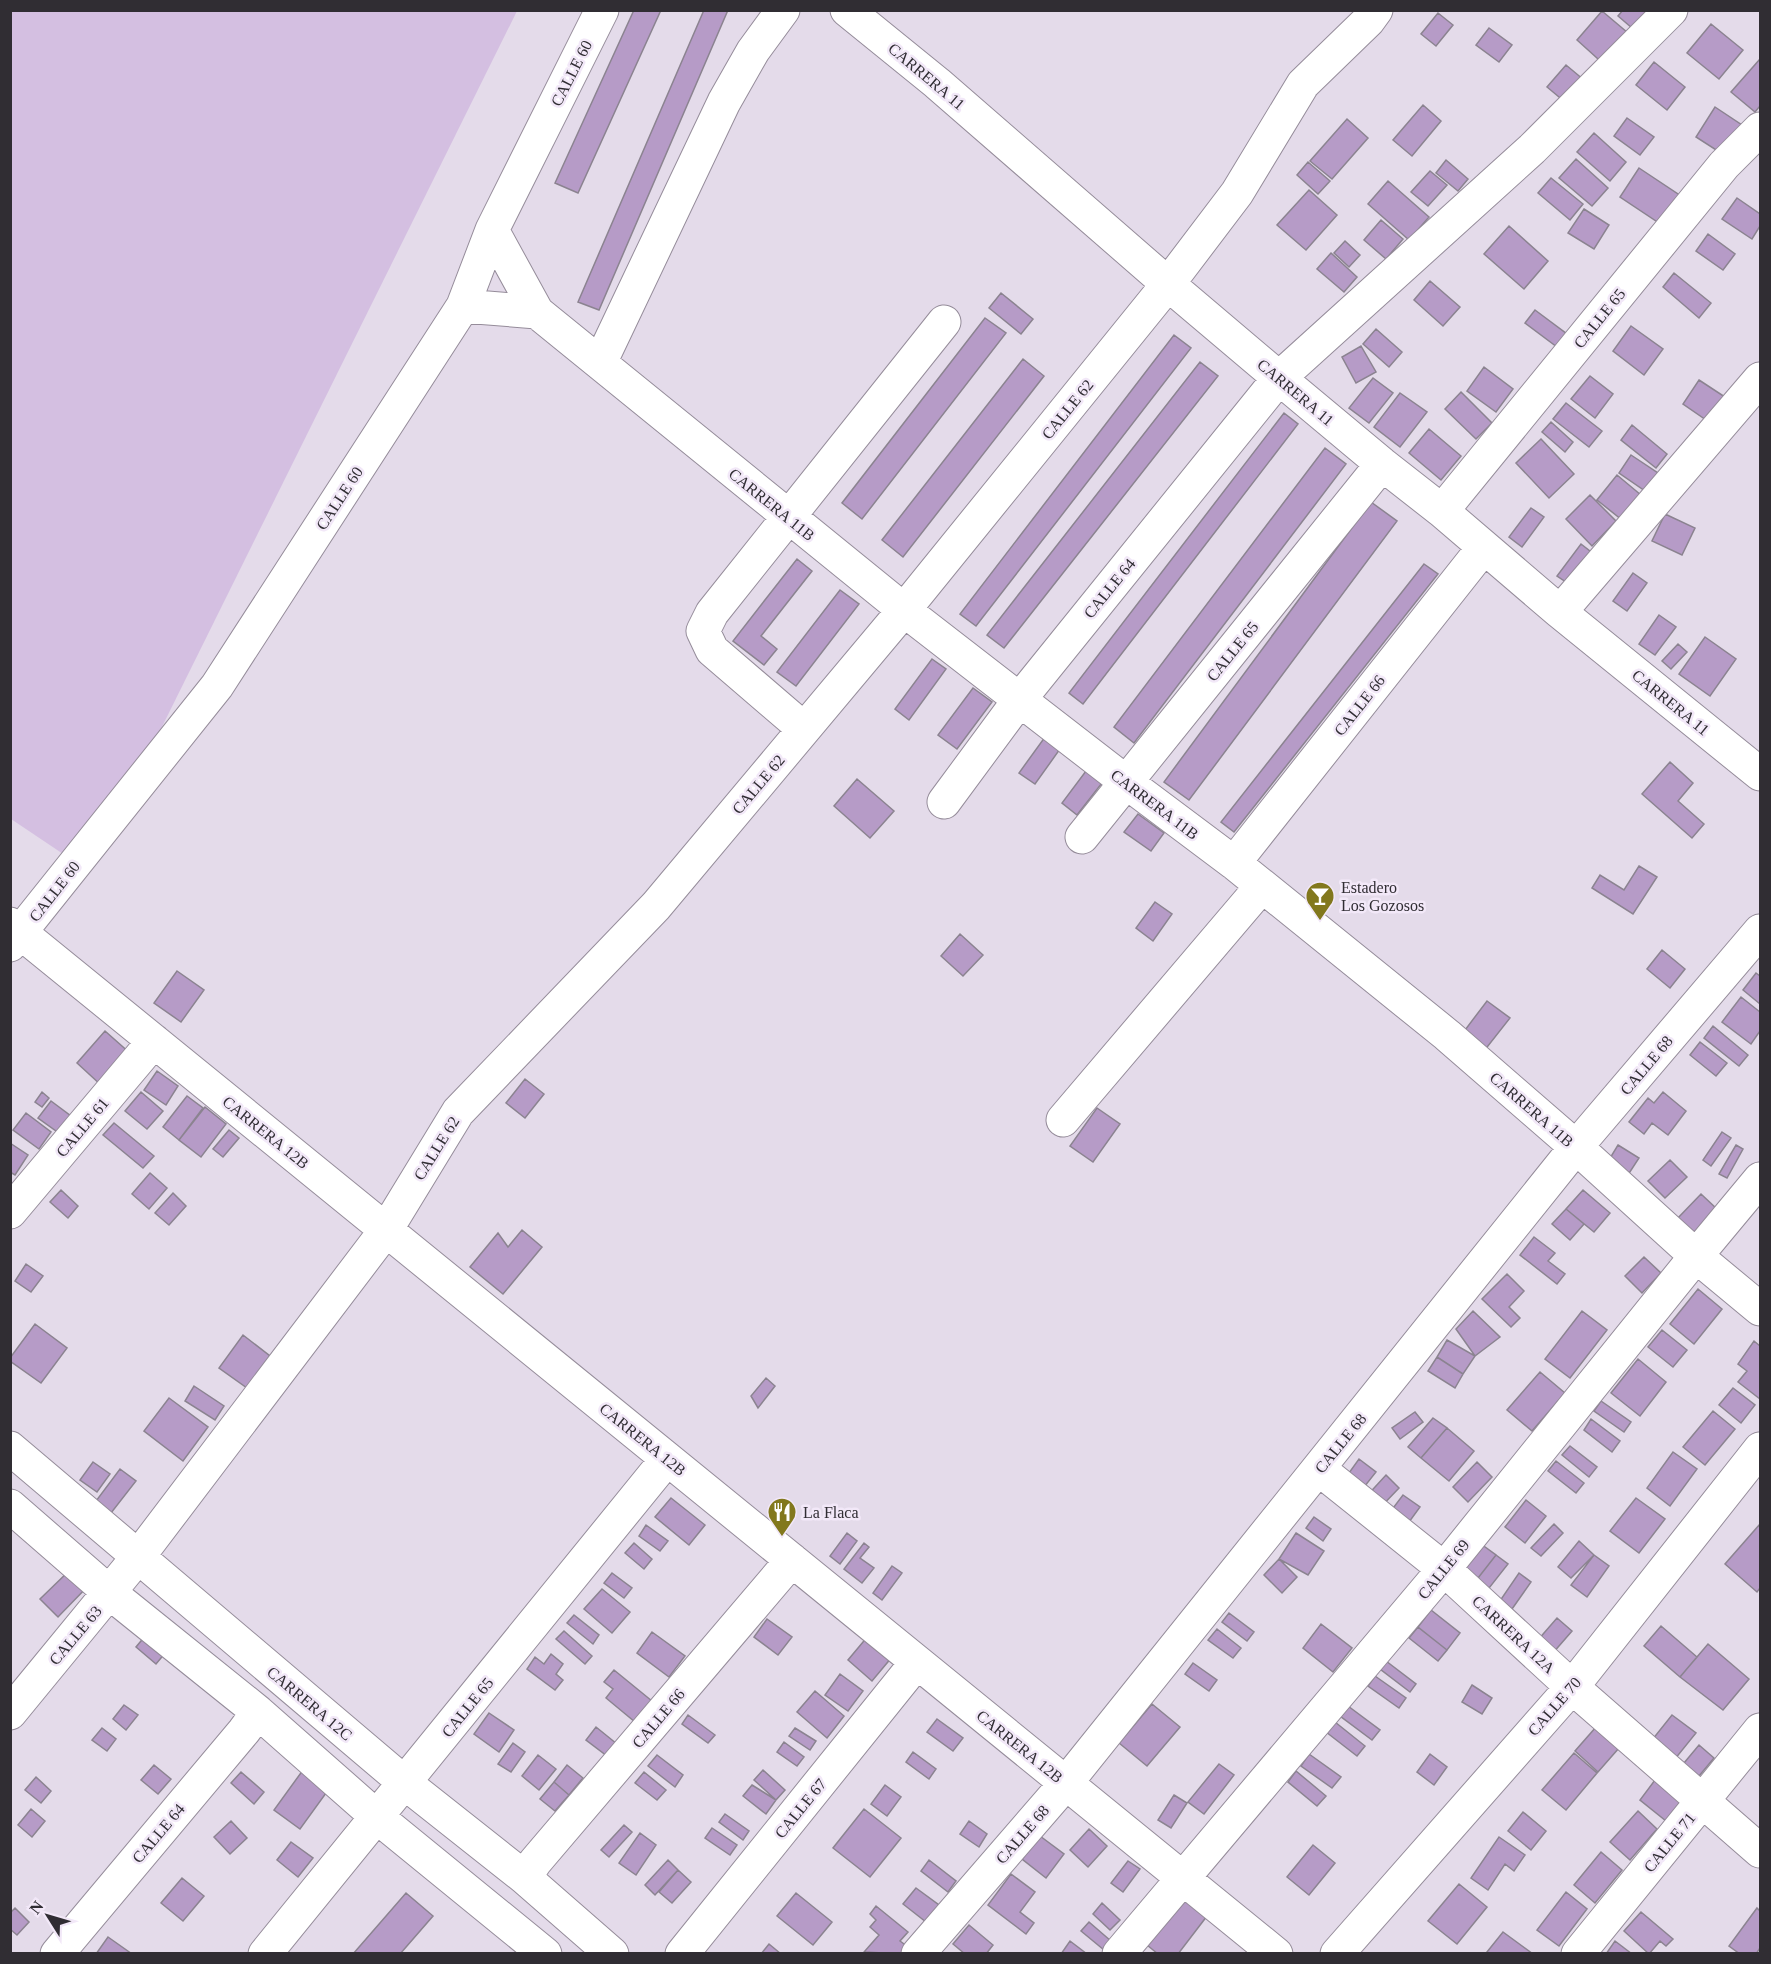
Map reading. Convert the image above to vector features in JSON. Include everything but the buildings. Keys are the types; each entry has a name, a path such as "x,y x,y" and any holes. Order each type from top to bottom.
{"street":[{"name":"CALLE 60","path":"14,934 217,686 463,306 492,230 602,10"},
{"path":"600,363 724,102 753,51 783,10"},
{"name":"CARRERA 11","path":"847,10 937,82 1279,378 1442,511 1758,776"},
{"name":"CALLE 62","path":"138,1557 386,1230 458,1112 656,906 904,610 1168,284 1237,193 1303,84 1368,21 1376,10"},
{"name":"CALLE 64","path":"944,802 1020,699 1279,378 1532,149 1671,10"},
{"name":"CALLE 65","path":"1442,511 1724,165 1761,129"},
{"name":"CARRERA 11B","path":"492,230 537,312 788,518 1126,782 1234,863 1447,1035 1576,1147 1696,1256 1761,1309"},
{"path":"463,306 537,312"},
{"path":"804,729 712,650 703,631 712,613 944,322"},
{"path":"1560,612 1761,379"},
{"name":"CALLE 65","path":"1082,837 1382,464"},
{"name":"CALLE 66","path":"1234,863 1484,547"},
{"path":"1063,1120 1262,885"},
{"name":"CALLE 68","path":"918,1953 1066,1783 1576,1147 1761,931"},
{"name":"CARRERA 12B","path":"14,934 154,1041 1276,1953"},
{"name":"CALLE 61","path":"10,1212 154,1041"},
{"name":"CALLE 69","path":"1119,1953 1444,1569 1696,1256 1761,1179"},
{"name":"CALLE 70","path":"1337,1953 1572,1687 1761,1449"},
{"name":"CARRERA 12C","path":"11,1451 405,1783 525,1878 612,1953"},
{"name":"CALLE 65","path":"265,1953 667,1459"},
{"name":"CARRERA 12A","path":"1320,1469 1444,1569 1572,1687 1761,1851"},
{"path":"10,1506 110,1593 258,1712 377,1817 545,1953"},
{"name":"CALLE 63","path":"10,1713 138,1557"},
{"name":"CALLE 66","path":"525,1878 535,1862 792,1560"},
{"name":"CALLE 67","path":"682,1953 917,1662"},
{"name":"CALLE 64","path":"57,1953 258,1712"},
{"name":"CALLE 71","path":"1578,1953 1761,1730"}],"shaded area":[{"path":"10,11 517,11 90,872 11,819"}],"place":[{"name":"Estadero Los Gozosos","path":"1320,922"},
{"name":"La Flaca","path":"782,1538"}]}
